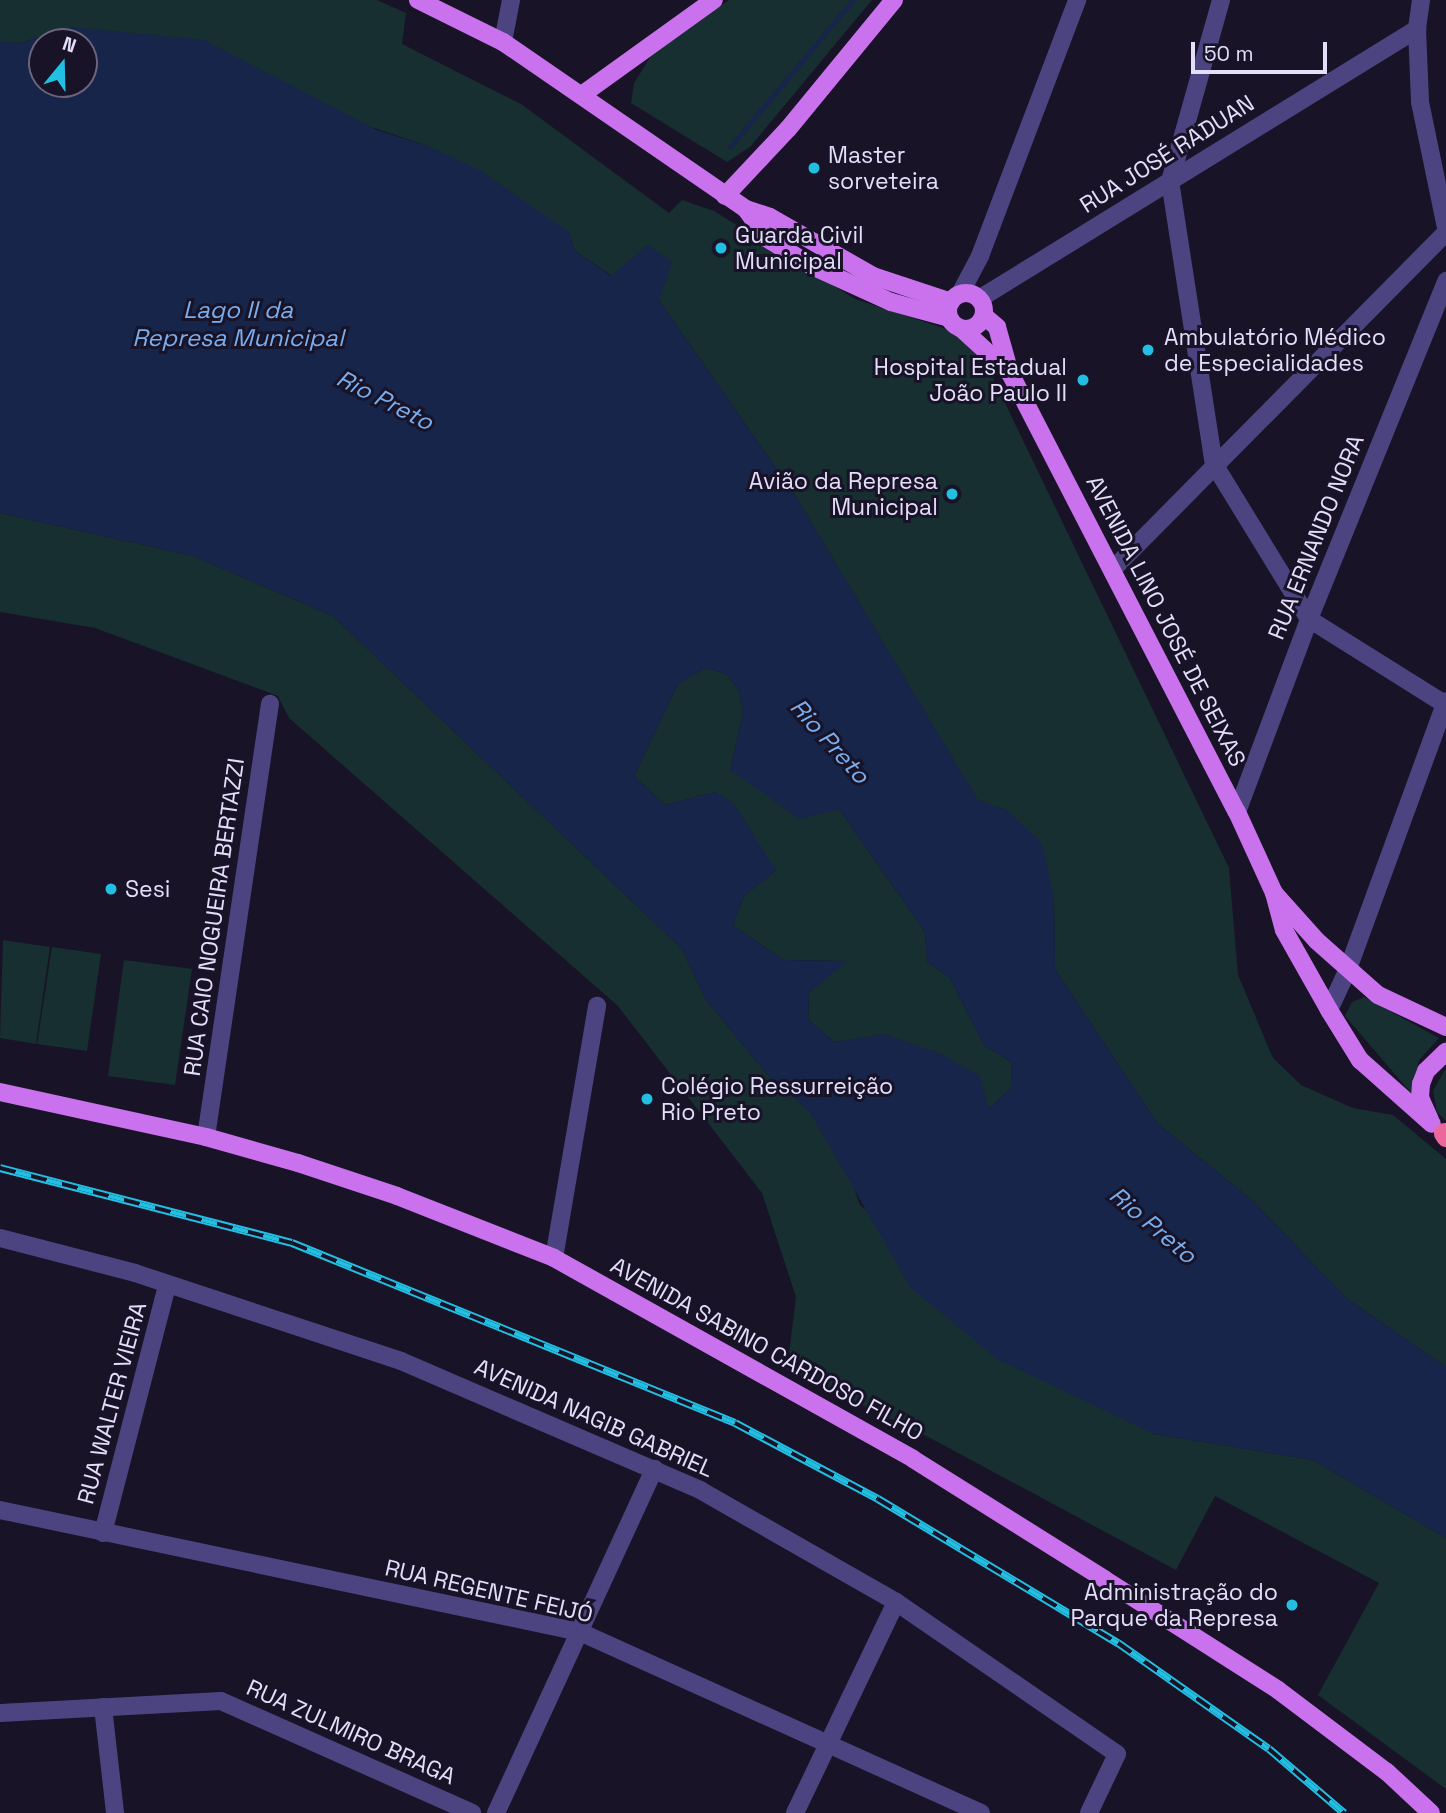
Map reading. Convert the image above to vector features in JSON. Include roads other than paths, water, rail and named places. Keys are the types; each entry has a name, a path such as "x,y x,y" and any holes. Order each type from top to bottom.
{"main road":[{"name":"AVENIDA LINO JOSÉ DE SEIXAS","path":"418,0 503,42 583,93 746,209 770,217 873,276 966,308 997,327 1010,373"},
{"path":"583,93 714,0"},
{"path":"725,196 788,129 894,0"},
{"name":"AVENIDA LINO JOSÉ DE SEIXAS","path":"966,308 1010,373 1112,570 1237,812 1274,893 1284,930 1329,1010 1360,1060 1442,1131"},
{"name":"AVENIDA LINO JOSÉ DE SEIXAS","path":"1274,893 1348,969 1378,995 1446,1027"},
{"path":"1442,1131 1424,1112 1421,1084 1430,1065 1446,1052"},
{"name":"AVENIDA SABINO CARDOSO FILHO","path":"0,1091 206,1137 397,1196 554,1258 913,1459 1104,1579 1278,1690 1348,1741 1431,1813"}],"street":[{"path":"503,42 511,0"},
{"path":"966,308 980,256 1077,0"},
{"path":"1221,0 1170,181 1214,464 1309,619 1446,703 1348,969 1329,1010"},
{"path":"1112,570 1446,230 1420,102 1417,29 1422,0"},
{"name":"RUA JOSÉ RADUAN","path":"966,308 1417,29"},
{"name":"RUA ERNANDO NORA","path":"1237,812 1309,619 1446,281"},
{"name":"RUA CAIO NOGUEIRA BERTAZZI","path":"206,1137 270,704"},
{"path":"554,1258 597,1006"},
{"name":"AVENIDA NAGIB GABRIEL","path":"0,1238 167,1285 401,1362 654,1469 800,1545 896,1602 1117,1754 1089,1813"},
{"name":"RUA WALTER VIEIRA","path":"103,1533 167,1285"},
{"path":"496,1813 654,1469"},
{"name":"RUA REGENTE FEIJÓ","path":"0,1510 580,1632 981,1813"},
{"path":"795,1813 896,1602"},
{"name":"RUA ZULMIRO BRAGA","path":"0,1713 221,1701 472,1813"},
{"path":"103,1707 116,1813"}],"water":[{"name":"Lago II da Represa Municipal","path":"98,29 204,40 377,130 428,146 481,171 569,232 575,251 611,276 648,245 672,262 659,300 794,494 978,800 1008,811 1042,843 1054,897 1055,969 1157,1123 1253,1201 1346,1298 1446,1367 1446,1538 1313,1460 1154,1434 997,1359 910,1287 810,1112 768,1075 706,1000 682,949 333,616 193,556 0,513 0,42 28,41 28,98 98,98","holes":["705,668 727,674 739,691 743,713 730,770 800,819 839,809 925,932 927,962 950,978 984,1045 1011,1062 1012,1087 989,1109 980,1076 941,1054 885,1034 834,1042 808,1019 809,993 847,961 783,960 733,925 744,896 776,870 734,804 716,792 665,805 634,776 678,684"]}],"waterway":[{"path":"730,147 853,0"}],"railway":[{"path":"0,1168 292,1243 735,1423 878,1499 1118,1643 1269,1749 1344,1813"}],"place":[{"name":"Master sorveteira","path":"814,168"},
{"name":"Guarda Civil Municipal","path":"721,248"},
{"name":"Ambulatório Médico de Especialidades","path":"1148,350"},
{"name":"Hospital Estadual João Paulo II","path":"1083,380"},
{"name":"Avião da Represa Municipal","path":"952,494"},
{"name":"Sesi","path":"111,889"},
{"name":"Colégio Ressurreição Rio Preto","path":"647,1099"},
{"name":"Administração do Parque da Represa","path":"1292,1605"}],"water label":[{"name":"Rio Preto","path":"385,400"},
{"name":"Rio Preto","path":"830,741"},
{"name":"Rio Preto","path":"1153,1225"}]}
